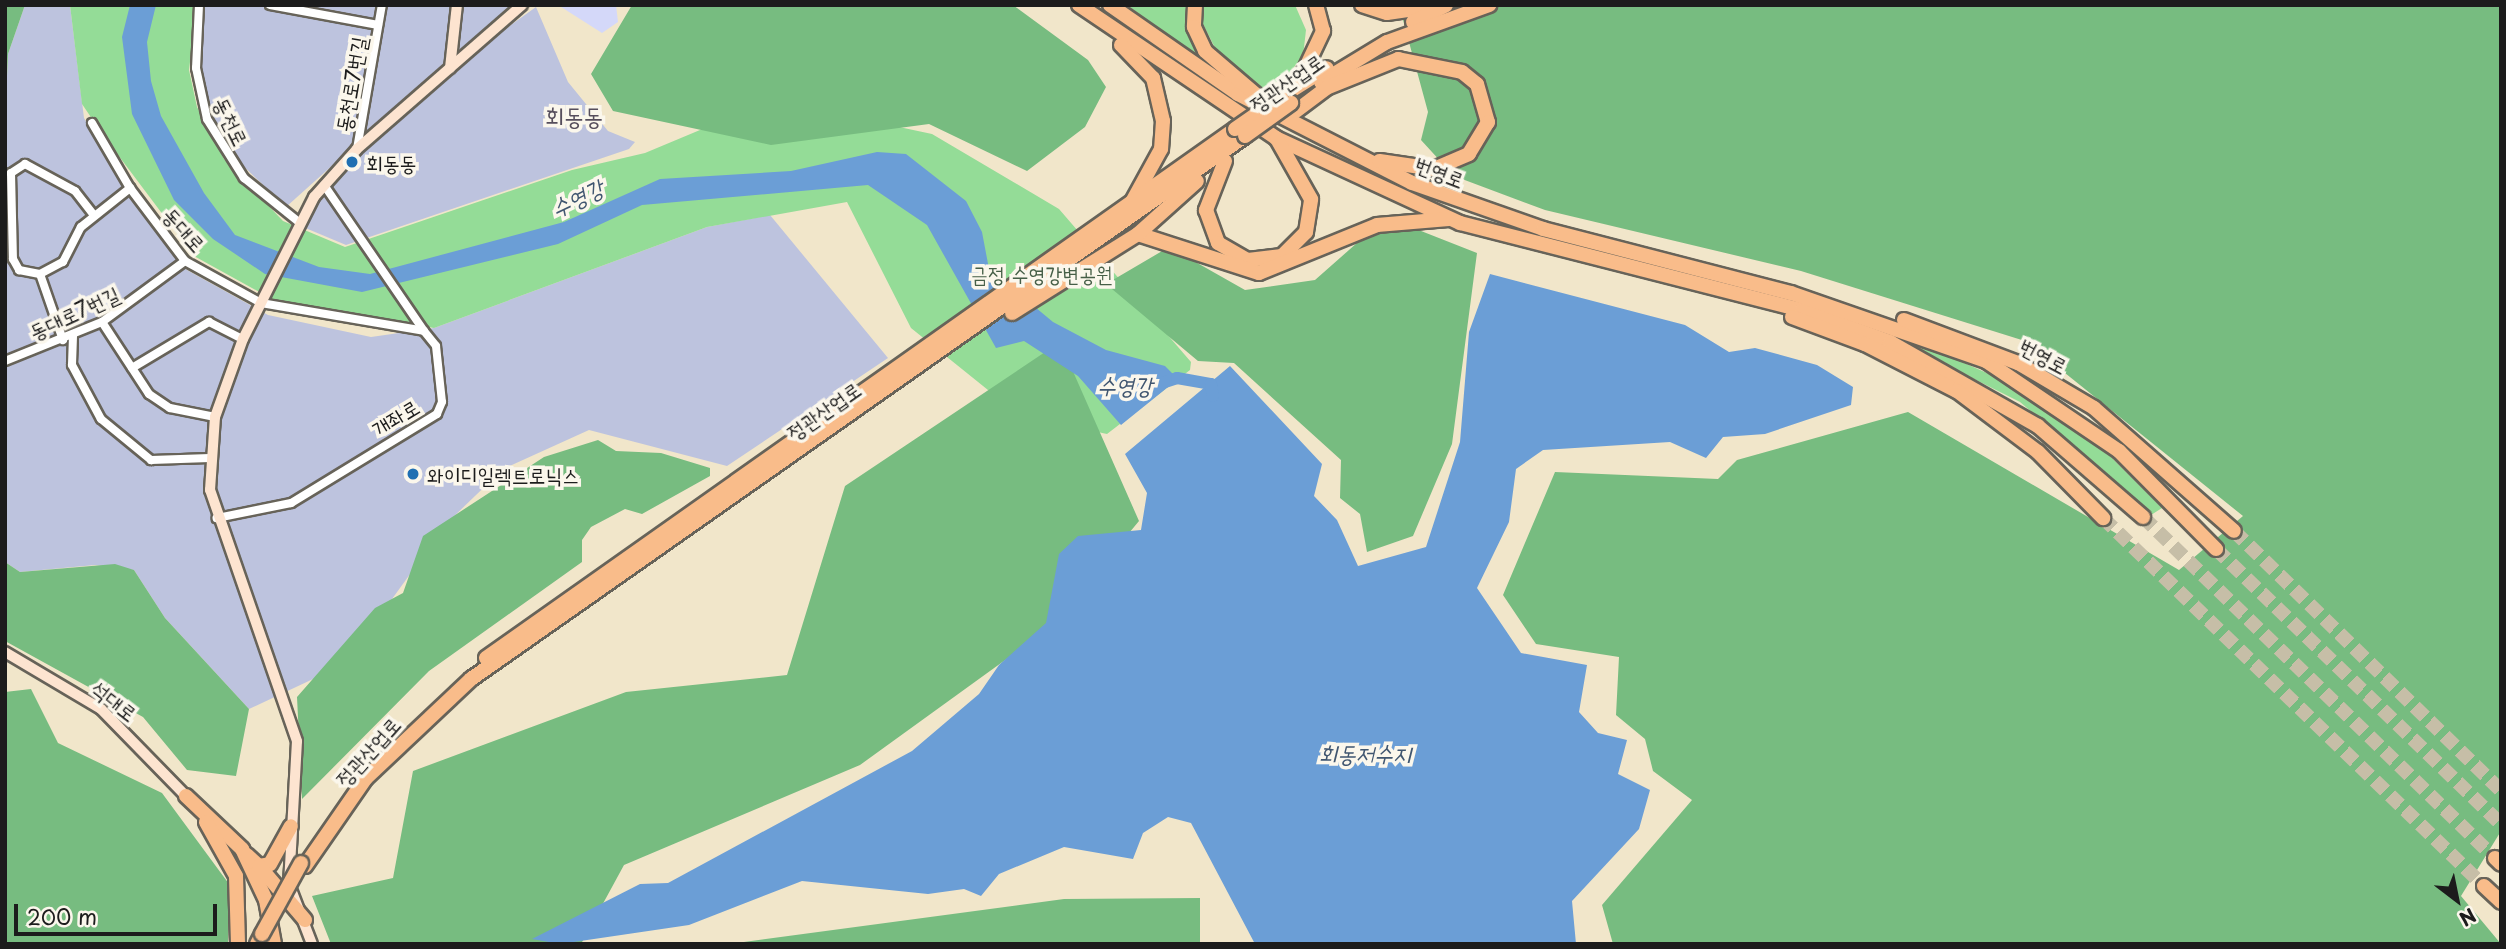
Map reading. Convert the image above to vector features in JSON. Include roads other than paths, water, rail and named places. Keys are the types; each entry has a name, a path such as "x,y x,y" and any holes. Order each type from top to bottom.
{"highway":[{"name":"번영로","path":"1079,5 1276,138 1449,219 1846,325 1950,373 2038,426 2143,517"},
{"path":"1079,5 1146,69 1158,92 1161,149 1129,213"},
{"name":"번영로","path":"1110,5 1288,108 1340,150 1517,221 1791,293 1927,325 2018,363 2120,427 2234,531"},
{"path":"1195,5 1194,27 1205,51 1288,108"},
{"path":"1296,88 1323,31 1316,5"},
{"path":"1362,5 1387,13 1437,5"},
{"name":"정관산업로","path":"1288,108 1296,88 1446,5"},
{"name":"정관산업로","path":"1288,108 1404,35 1489,5"},
{"path":"1326,88 1404,35"},
{"path":"921,358 1244,136 1326,88 1398,59 1462,72 1486,100 1482,140 1453,166 1416,170 1340,150"},
{"path":"970,333 1035,302 1138,234 1225,161 1244,136 1288,108"},
{"path":"1225,161 1206,210 1218,243 1248,260 1282,256 1306,232 1311,198 1276,138"},
{"name":"정관산업로","path":"303,865 354,786 424,707 579,587 842,402 970,333 1129,213"},
{"path":"1138,234 1259,273 1377,225 1449,219"},
{"name":"번영로","path":"1791,293 1936,339 2031,386 2119,451 2216,549"},
{"name":"번영로","path":"1739,296 1865,344 1957,391 2038,452 2103,518"},
{"name":"정관산업로","path":"303,865 366,779 430,714 851,416 921,358"},
{"path":"186,796 260,866 305,920"},
{"path":"186,796 236,876 238,944"},
{"path":"260,866 276,859 291,826"},
{"path":"242,849 266,900 265,941"},
{"path":"265,941 303,865"},
{"path":"2484,886 2501,902"}],"main road":[{"path":"450,68 457,5"},
{"path":"312,944 289,884 297,741 218,518 210,458 215,417 243,339 299,224 324,184 357,149 522,5"},
{"name":"석대로","path":"5,652 101,709 186,796"}],"street":[{"name":"동천로","path":"199,5 196,68 207,119 244,178 299,224"},
{"name":"동천로7번길","path":"270,5 379,25"},
{"name":"동천로7번길","path":"357,149 382,5"},
{"name":"동대로","path":"92,123 130,188 185,261 263,299"},
{"path":"93,215 75,191 25,164 11,173 13,258 19,270 40,274 73,253 81,227 130,188"},
{"path":"324,184 424,331"},
{"name":"동대로7번길","path":"5,362 102,322 185,261"},
{"path":"40,274 63,340"},
{"path":"263,299 424,331"},
{"path":"102,322 149,394 170,408 215,417"},
{"path":"132,368 209,322 243,339"},
{"name":"개좌로","path":"218,518 291,503 437,414 442,402 436,346 424,331"},
{"path":"73,336 72,365 101,419 151,460 210,458"}],"water":[{"name":"수영강","path":"130,5 156,5 147,42 151,81 161,116 204,193 235,235 319,267 370,274 564,222 660,179 791,171 877,152 906,154 966,201 982,232 989,269 1053,322 1106,350 1165,366 1178,379 1121,425 1078,376 1024,341 996,348 927,225 868,185 642,205 558,244 362,292 265,274 213,239 174,200 132,114 122,37"},
{"name":"회동저수지","path":"1490,274 1685,325 1729,352 1755,348 1817,365 1853,387 1851,405 1765,434 1723,437 1706,458 1670,442 1543,450 1516,469 1509,522 1477,588 1521,653 1587,665 1579,712 1598,733 1627,740 1618,774 1650,790 1639,829 1572,901 1576,944 1255,944 1191,823 1168,817 1143,833 1133,859 1064,847 999,874 981,896 964,889 928,894 802,881 689,925 560,944 532,939 640,884 668,883 912,751 979,694 999,665 1046,623 1059,554 1078,536 1141,530 1147,493 1125,454 1230,366 1322,464 1314,496 1337,520 1358,566 1426,547 1460,442 1469,332"}],"waterway":[{"name":"수영강","path":"1162,383 1177,378 1211,384 1213,396"}],"tunnel":[{"path":"2143,517 2495,858"},
{"path":"2103,518 2484,886"},
{"path":"2234,531 2501,791"},
{"path":"2216,549 2501,824"}],"place":[{"name":"회동동","path":"352,162"},
{"name":"와이디일렉트로닉스","path":"413,474"}],"district":[{"name":"회동동","path":"574,116"}],"park label":[{"name":"금정 수영강변공원","path":"1042,273"}]}
